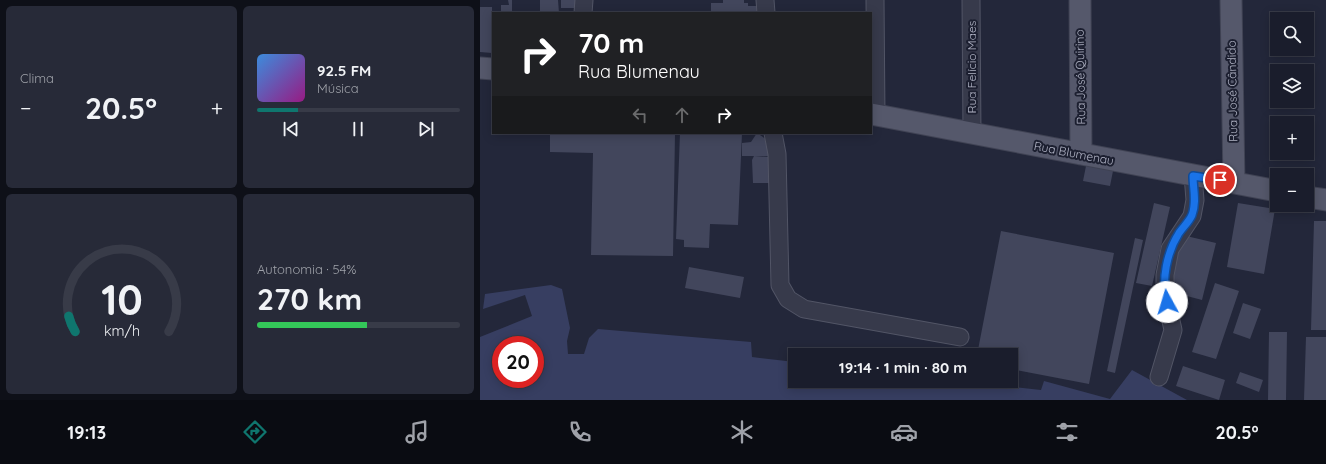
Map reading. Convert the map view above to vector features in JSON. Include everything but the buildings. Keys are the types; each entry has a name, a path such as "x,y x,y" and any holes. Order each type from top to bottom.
{"main road":[{"name":"Rua José Quirino","path":"1080,0 1081,154"},
{"name":"Rua José Cândido","path":"1231,0 1234,183"},
{"path":"480,68 492,69"},
{"name":"Rua Blumenau","path":"874,115 1270,190"},
{"path":"1314,198 1326,200"}],"street":[{"path":"584,0 584,12"},
{"path":"765,0 766,12"},
{"path":"874,115 876,0"},
{"name":"Rua Felício Maes","path":"971,0 972,134"},
{"path":"773,134 777,154 780,285 788,299 804,309 960,337"},
{"path":"1159,377 1174,330 1165,294 1165,275 1170,249 1192,216 1195,200 1193,176"}],"water":[{"path":"551,285 562,289 570,328 567,341 568,354 584,354 589,338 598,329 751,342 752,357 788,361 788,388 1018,387 1041,390 1044,381 1110,399 1132,370 1187,400 480,400 480,337 532,316 525,295 483,309 485,294"}],"route":[{"path":"1167,302 1165,294 1165,275 1170,249 1179,233 1192,216 1195,200 1193,176 1220,180"}]}
